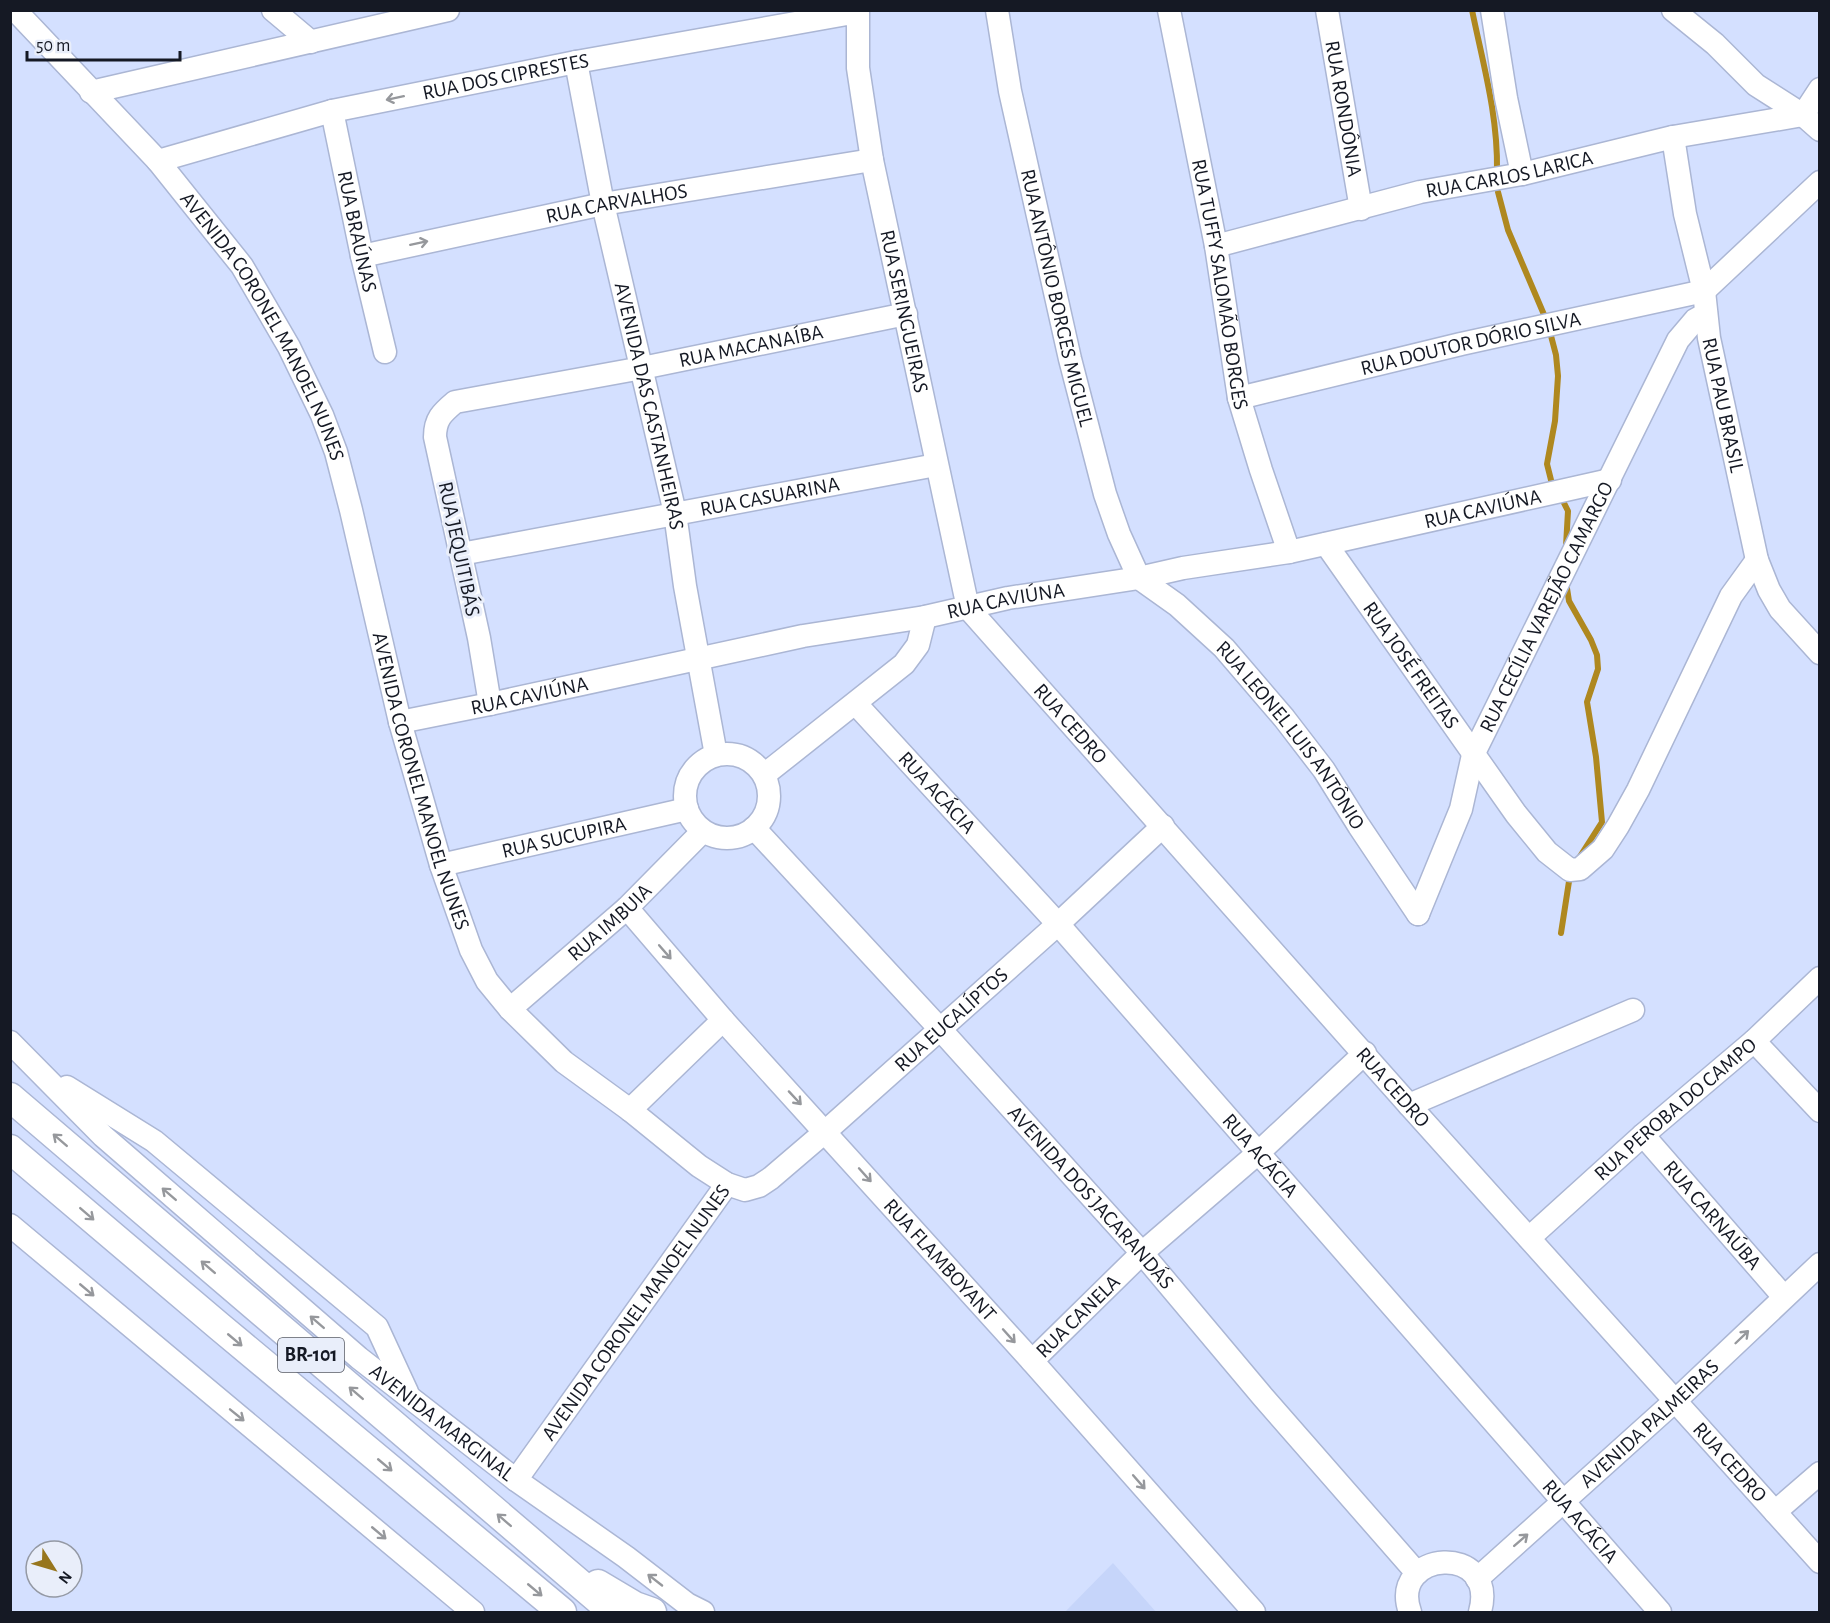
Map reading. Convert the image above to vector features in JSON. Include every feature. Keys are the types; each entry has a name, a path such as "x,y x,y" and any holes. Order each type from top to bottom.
{"main road":[{"name":"BR-101","path":"10,1097 613,1612"},
{"name":"BR-101","path":"10,1149 220,1328 562,1612"},
{"path":"530,1543 635,1606 652,1612"}],"street":[{"name":"AVENIDA CORONEL MANOEL NUNES","path":"15,10 158,161 242,266 289,347 322,415 336,452 400,722 441,864 471,950 487,981 510,1009 564,1062 630,1110 699,1166 727,1184 516,1480"},
{"path":"273,10 311,42"},
{"path":"91,92 448,10"},
{"name":"RUA ANTÔNIO BORGES MIGUEL","path":"997,10 1010,91 1070,359 1105,494 1119,534 1139,578"},
{"name":"RUA TUFFY SALOMÃO BORGES","path":"1169,10 1216,246 1239,398 1289,552"},
{"name":"RUA RONDÔNIA","path":"1327,10 1361,209"},
{"path":"1492,10 1492,25 1522,174"},
{"path":"1673,10 1714,44 1756,85 1811,122 1820,89"},
{"name":"RUA DOS CIPRESTES","path":"158,161 332,111 576,62 858,12"},
{"name":"RUA SERINGUEIRAS","path":"858,12 858,68 872,160 968,608"},
{"name":"AVENIDA DAS CASTANHEIRAS","path":"576,62 603,204 675,513 685,586 716,754"},
{"name":"RUA BRAÚNAS","path":"332,111 362,256 385,352"},
{"name":"RUA CARLOS LARICA","path":"1216,246 1420,192 1522,174 1673,137 1811,122"},
{"name":"RUA PAU BRASIL","path":"1673,137 1685,214 1704,291 1709,338 1757,560 1769,590 1780,609 1820,653"},
{"name":"RUA CARVALHOS","path":"362,256 603,204 872,160"},
{"path":"1704,291 1820,182"},
{"name":"RUA DOUTOR DÓRIO SILVA","path":"1239,398 1461,344 1704,291"},
{"name":"RUA MACANAÍBA","path":"455,402 642,368 906,314"},
{"name":"RUA CECÍLIA VAREJÃO CAMARGO","path":"1418,914 1461,809 1473,755 1678,340 1695,320 1706,314"},
{"name":"RUA JEQUITIBÁS","path":"455,402 440,414 435,424 435,437 461,554 490,704"},
{"name":"RUA CASUARINA","path":"461,554 936,465"},
{"name":"RUA CAVIÚNA","path":"400,722 803,636 926,617 1008,598 1289,552 1610,480"},
{"name":"RUA JOSÉ FREITAS","path":"1326,544 1516,814 1547,852 1570,870 1580,869 1603,849 1618,826 1638,790 1731,596 1757,560"},
{"name":"RUA LEONEL LUIS ANTÔNIO","path":"1139,578 1177,605 1224,648 1284,718 1324,770 1418,914"},
{"name":"RUA CEDRO","path":"968,608 1409,1105 1820,1562"},
{"path":"764,776 904,664 918,645 926,617"},
{"name":"RUA ACÁCIA","path":"856,704 1058,924 1660,1612"},
{"path":"730,753 756,764 764,776 769,789 768,804 763,818 742,836 715,837 703,831 693,821 687,809 685,796 687,782 693,770 704,760 716,754 730,753"},
{"name":"RUA SUCUPIRA","path":"441,864 687,809"},
{"name":"RUA EUCALÍPTOS","path":"727,1184 745,1190 759,1186 771,1178 1058,924 1163,826"},
{"name":"AVENIDA DOS JACARANDÁS","path":"754,828 940,1029 1142,1253 1417,1574"},
{"name":"RUA IMBUIA","path":"510,1009 627,908 703,831"},
{"name":"RUA FLAMBOYANT","path":"627,908 723,1020 826,1131 1254,1612"},
{"name":"RUA PEROBA DO CAMPO","path":"1529,1238 1643,1135 1754,1041 1820,978"},
{"path":"1409,1105 1633,1010"},
{"path":"630,1110 723,1020"},
{"path":"1754,1041 1820,1111"},
{"name":"AVENIDA MARGINAL","path":"10,1042 103,1136 359,1358 516,1480 626,1557 687,1605 703,1612"},
{"name":"RUA CANELA","path":"1032,1361 1142,1253 1258,1153 1365,1053"},
{"path":"38,1069 154,1141 376,1327 409,1396"},
{"name":"RUA CARNAÚBA","path":"1643,1135 1784,1297"},
{"path":"10,1225 473,1612"},
{"name":"AVENIDA PALMEIRAS","path":"1477,1579 1675,1401 1820,1264"},
{"path":"1775,1512 1820,1473"},
{"path":"1410,1612 1407,1593 1417,1574 1430,1564 1445,1561 1467,1568 1477,1579 1483,1596 1480,1612"}],"shaded area":[{"path":"1113,1563 1156,1612 1065,1612"}],"waterway":[{"path":"1472,10 1492,110 1497,171"},
{"path":"1498,192 1508,230 1545,317"},
{"path":"1550,332 1558,376 1555,421 1547,464 1552,484"},
{"path":"1560,495 1568,511 1566,546"},
{"path":"1566,582 1569,601 1597,655 1598,669 1587,702 1596,757 1602,822 1579,858"},
{"path":"1561,933 1570,875"}]}
